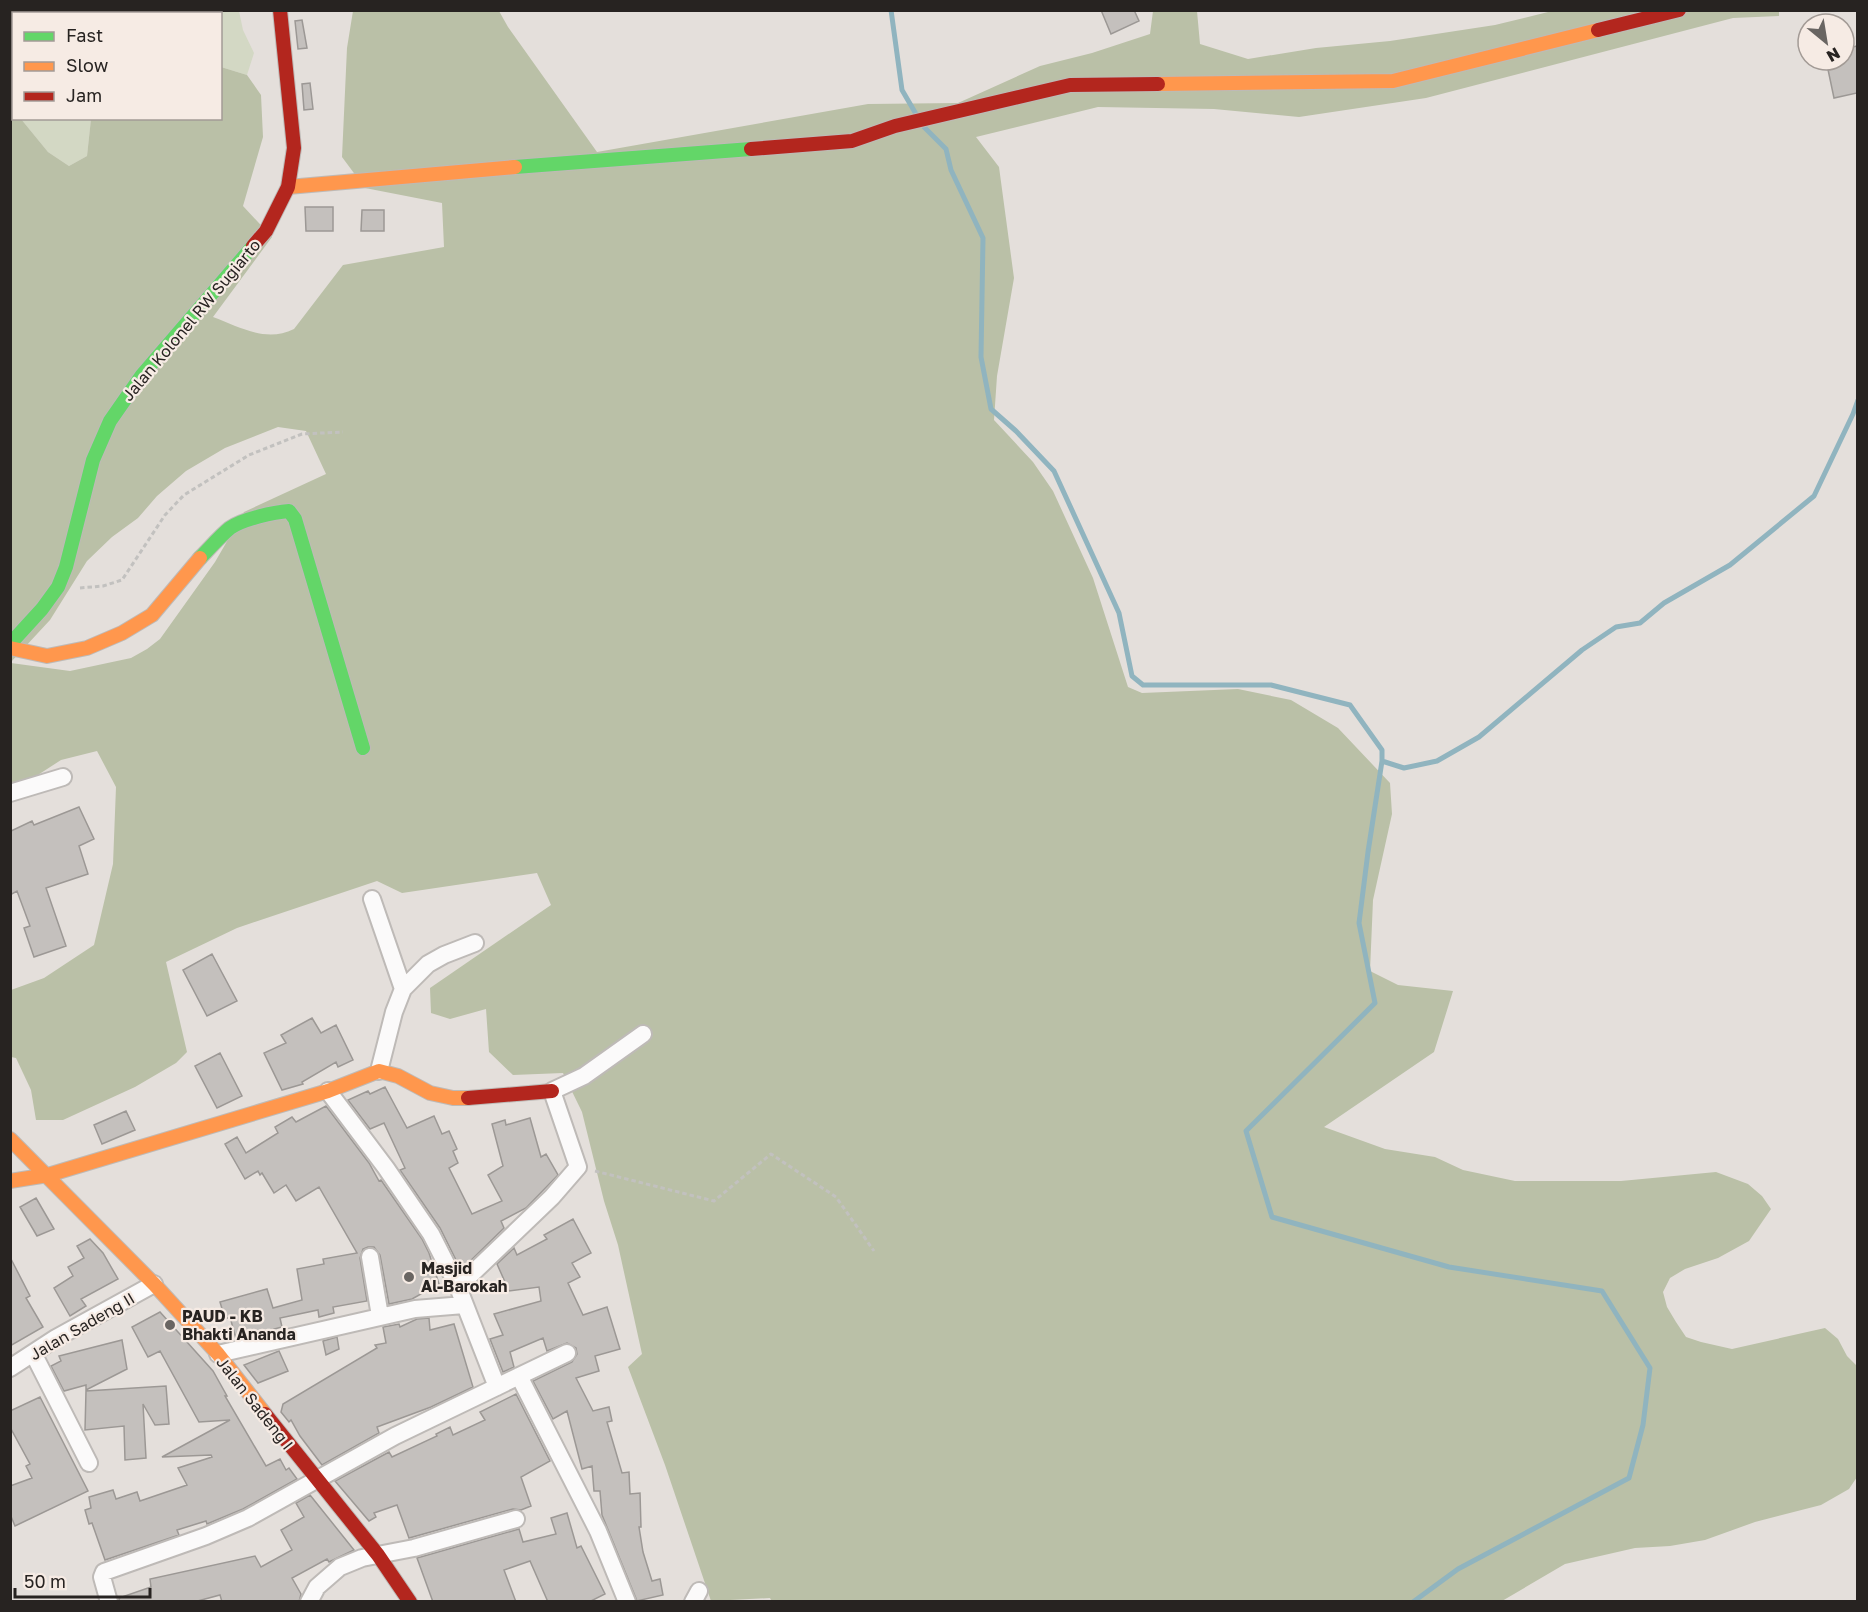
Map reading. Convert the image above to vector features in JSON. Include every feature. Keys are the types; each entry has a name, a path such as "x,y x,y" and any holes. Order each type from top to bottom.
{"street":[{"name":"Jalan Kolonel RW Sugiarto","path":"10,646 58,588 66,567 93,460 110,422 142,375 266,231 289,184 294,148 280,10"},
{"path":"289,184 852,141 895,126 1070,85 1393,81 1679,10"},
{"path":"10,646 47,656 87,648 122,633 152,615 218,538 233,526 277,512 289,511 295,519 363,748"},
{"path":"10,793 63,777"},
{"path":"372,900 403,989"},
{"path":"379,1071 394,1012 403,989 428,964 475,943"},
{"path":"10,1181 48,1175 328,1090 379,1071 398,1076 430,1093 453,1098 552,1091 584,1076 643,1034"},
{"path":"328,1090 431,1234 458,1287 497,1387"},
{"path":"458,1287 552,1197 578,1167 552,1091"},
{"name":"Jalan Sadeng I","path":"10,1139 154,1284 218,1354 378,1555 410,1602"},
{"path":"370,1257 380,1316"},
{"name":"Jalan Sadeng II","path":"10,1368 56,1338 154,1284"},
{"path":"218,1354 415,1309 464,1305"},
{"path":"33,1353 89,1463"},
{"path":"109,1602 103,1573 206,1536 248,1518 395,1436 567,1353"},
{"path":"519,1376 598,1531 627,1602"},
{"path":"309,1602 317,1587 340,1567 369,1555 432,1543 516,1519"}],"path":[{"path":"58,588 84,588 122,580 165,515 184,495 249,454 302,434 343,432"},
{"path":"578,1167 714,1201 771,1154 836,1197 874,1251"}],"green space":[{"path":"60,10 239,11 243,30 254,53 247,75 222,67 222,12 59,12"},
{"path":"11,11 60,11 12,12 12,120 22,120 48,152 69,166 87,156 91,120 222,120 222,67 247,75 261,95 263,137 243,206 272,237 213,317 253,332 273,334 294,329 343,265 444,247 442,203 365,188 342,157 347,48 353,11 499,11 597,152 868,104 958,103 1040,66 1092,53 1150,34 1153,11 1197,11 1200,44 1248,59 1495,25 1552,11 1779,11 1779,16 1733,18 1426,98 1299,117 1214,109 1098,107 976,137 999,167 1014,278 997,376 994,420 1033,462 1053,491 1093,578 1128,687 1142,693 1238,689 1291,700 1338,728 1390,783 1392,814 1373,900 1370,971 1398,985 1453,991 1434,1052 1324,1127 1385,1149 1435,1157 1463,1170 1515,1181 1621,1181 1716,1172 1748,1184 1762,1196 1771,1209 1749,1241 1718,1258 1685,1269 1670,1278 1663,1292 1667,1307 1686,1337 1732,1349 1825,1328 1838,1339 1847,1356 1857,1366 1857,1477 1849,1489 1821,1505 1755,1522 1705,1540 1670,1546 1635,1548 1565,1564 1502,1601 772,1602 770,1598 711,1601 665,1465 628,1367 642,1354 618,1245 604,1201 582,1112 563,1073 513,1075 489,1052 486,1009 450,1019 431,1013 430,988 551,905 537,873 402,893 377,881 237,928 166,962 187,1052 176,1063 135,1087 63,1120 36,1120 31,1090 16,1058 11,1057 11,990 44,978 94,945 113,864 116,787 97,751 61,760 27,782 11,800 11,663 70,671 131,658 160,639 215,562 244,512 326,474 306,431 278,427 225,448 186,471 157,496 138,518 112,537 87,561 50,620 11,662"},
{"path":"22,120 91,120 87,156 69,166 48,152"}],"building":[{"path":"1101,10 1134,10 1139,21 1111,34"},
{"path":"302,20 307,48 298,49 295,21"},
{"path":"1856,46 1857,93 1834,98 1829,72 1856,72"},
{"path":"310,83 313,109 304,110 302,84"},
{"path":"305,207 333,207 333,231 306,231"},
{"path":"362,210 384,210 384,231 361,231"},
{"path":"79,807 94,839 79,846 88,874 46,888 66,946 34,957 24,928 30,926 17,891 10,895 11,831 32,821 34,825"},
{"path":"212,954 237,1001 207,1016 183,970"},
{"path":"312,1018 321,1033 336,1025 353,1060 338,1067 336,1062 302,1082 303,1084 282,1090 264,1053 286,1043 281,1035"},
{"path":"220,1053 242,1096 217,1108 195,1066"},
{"path":"385,1087 407,1128 434,1116 442,1134 449,1131 457,1149 453,1151 458,1163 449,1168 472,1214 502,1201 488,1175 503,1166 492,1124 505,1120 506,1125 530,1118 541,1157 546,1154 558,1175 526,1208 501,1221 504,1228 461,1270 440,1228 400,1170 405,1168 384,1123 370,1129 348,1100 368,1091 370,1094"},
{"path":"326,1106 422,1239 439,1284 412,1299 389,1304 380,1255 374,1247 368,1247 363,1249 360,1258 367,1301 333,1307 334,1313 319,1317 318,1310 280,1318 282,1327 236,1339 230,1317 225,1319 220,1302 267,1289 273,1308 302,1300 297,1269 324,1264 323,1259 357,1253 319,1187 296,1201 286,1185 274,1193 262,1173 260,1175 258,1171 245,1179 225,1144 237,1137 246,1153 278,1133 275,1127 292,1117 296,1122"},
{"path":"126,1111 135,1130 102,1144 94,1125"},
{"path":"36,1198 54,1229 37,1236 20,1207"},
{"path":"573,1219 591,1253 572,1263 580,1277 568,1283 583,1315 607,1307 620,1349 595,1356 599,1371 576,1378 593,1411 609,1407 612,1421 607,1422 622,1473 629,1472 630,1494 640,1493 641,1527 639,1527 643,1552 652,1581 660,1579 663,1595 637,1601 602,1515 600,1491 594,1491 592,1466 582,1469 567,1411 553,1419 533,1381 572,1362 577,1354 576,1348 567,1343 547,1351 543,1338 510,1352 514,1367 503,1372 490,1339 503,1335 494,1314 541,1301 539,1287 509,1291 497,1264 514,1248 517,1255 547,1239 544,1235"},
{"path":"90,1239 103,1253 118,1279 81,1299 86,1306 70,1316 54,1288 73,1276 68,1267 84,1258 77,1246"},
{"path":"10,1257 30,1296 26,1298 43,1327 10,1346"},
{"path":"160,1312 213,1371 266,1466 280,1459 286,1470 289,1468 297,1479 243,1509 207,1524 206,1521 177,1530 179,1535 105,1560 85,1510 91,1508 89,1497 113,1490 116,1499 137,1492 140,1501 187,1485 178,1468 212,1457 211,1455 162,1457 230,1420 199,1422 160,1351 148,1357 132,1327"},
{"path":"429,1318 430,1330 454,1324 473,1387 431,1407 377,1427 379,1433 322,1465 291,1420 289,1422 281,1412 283,1404 377,1348 375,1345 386,1343 383,1327 399,1324 400,1327 417,1319"},
{"path":"337,1337 339,1349 326,1355 323,1341"},
{"path":"122,1340 127,1369 86,1390 86,1385 64,1391 51,1366 61,1361 59,1356"},
{"path":"279,1351 288,1371 258,1383 244,1365"},
{"path":"166,1386 169,1424 155,1425 143,1404 146,1458 125,1460 124,1426 85,1430 86,1391"},
{"path":"516,1394 550,1461 521,1477 531,1506 409,1538 397,1505 374,1513 376,1517 369,1521 335,1481 389,1452 392,1457 437,1436 436,1434 450,1427 453,1435 485,1420 480,1412"},
{"path":"40,1397 88,1491 15,1526 10,1514 10,1486 32,1478 26,1466 30,1464 10,1427 10,1411"},
{"path":"310,1495 354,1550 329,1562 327,1559 292,1578 301,1594 299,1602 222,1602 220,1595 194,1602 119,1602 119,1598 151,1587 150,1579 255,1556 261,1567 292,1550 281,1530 304,1517 296,1503"},
{"path":"567,1513 577,1548 581,1546 605,1594 589,1602 548,1602 530,1561 504,1570 516,1602 433,1602 417,1558 519,1529 523,1542 556,1534 551,1518"}],"waterway":[{"path":"891,10 902,90 916,114"},
{"path":"924,127 946,149 951,170 983,238 981,357 991,409 1016,431 1054,471 1119,613 1132,676 1143,685 1271,685 1350,705 1382,750 1359,923 1375,1003 1246,1131 1272,1217 1449,1267 1602,1291 1650,1368 1643,1425 1629,1478 1458,1569 1413,1602"},
{"path":"1382,761 1404,768 1437,761 1479,737 1582,650 1616,627 1640,623 1664,603 1730,565 1814,496 1858,400"}],"traffic: fast":[{"path":"515,167 751,149"},
{"path":"10,644 42,609 58,587 66,567 93,460 110,421 142,375 253,246"},
{"path":"200,558 230,528 259,516 289,511 295,519 363,748"}],"traffic: slow":[{"path":"1158,84 1393,81 1598,30"},
{"path":"288,187 515,167"},
{"path":"10,648 47,656 87,648 122,633 152,615 200,558"},
{"path":"10,1181 48,1175 328,1091 379,1071 398,1076 430,1093 453,1098 468,1098"},
{"path":"10,1139 154,1284 218,1354 265,1414"}],"traffic: jam":[{"path":"253,246 266,231 288,187 294,148 280,10"},
{"path":"1598,30 1679,10"},
{"path":"751,149 852,141 895,126 1070,85 1158,84"},
{"path":"468,1098 552,1091"},
{"path":"265,1414 378,1555 410,1602"}],"place":[{"name":"Masjid Al-Barokah","path":"409,1277"},
{"name":"PAUD - KB Bhakti Ananda","path":"170,1325"}]}
